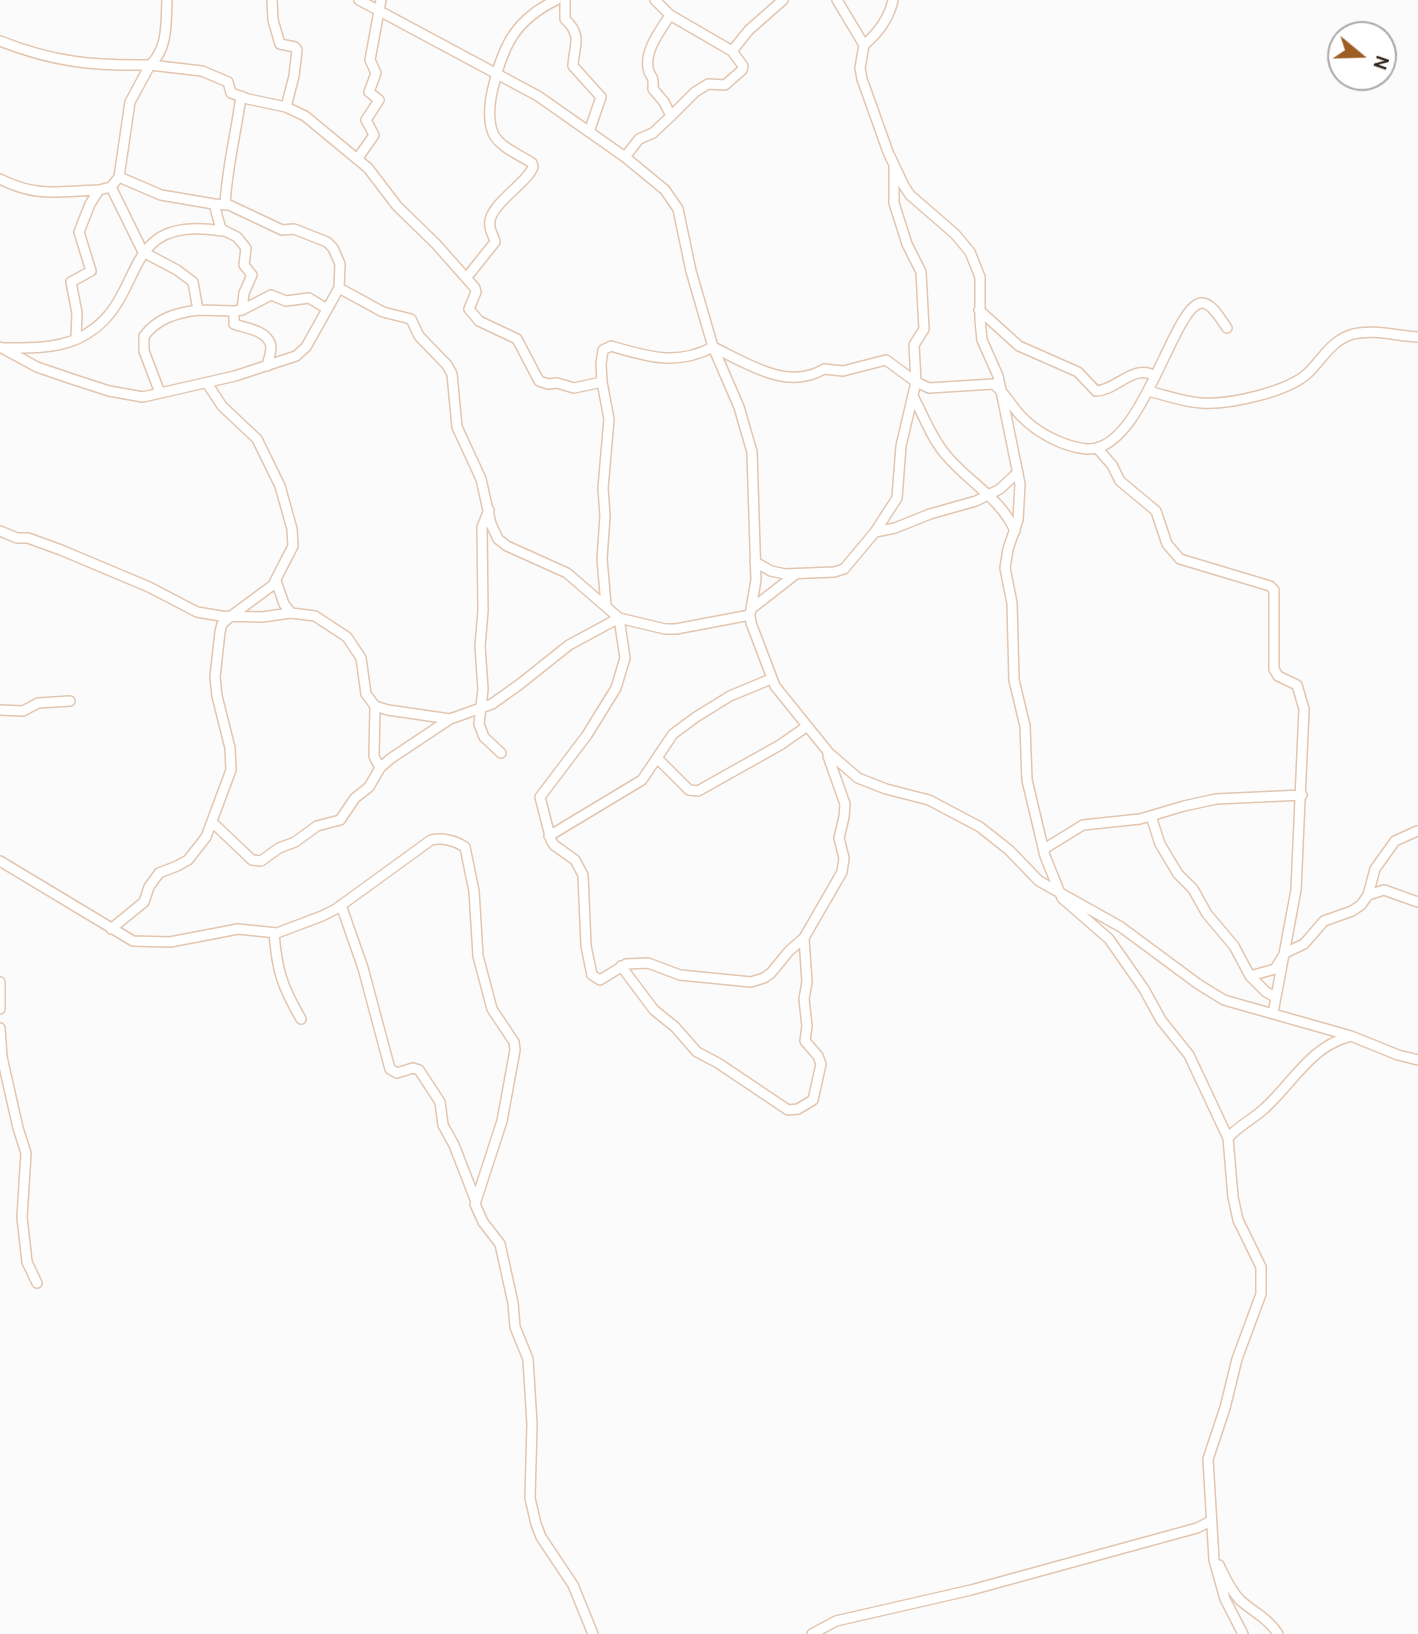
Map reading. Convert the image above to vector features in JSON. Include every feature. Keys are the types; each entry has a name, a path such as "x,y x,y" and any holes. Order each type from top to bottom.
{"street":[{"path":"0,179 20,189 40,193 111,187 119,177 130,102 150,65 160,53 163,43 167,0"},
{"path":"272,0 273,20 280,44 295,47 297,50 286,107"},
{"path":"359,0 538,96 665,190 678,209 691,271 713,347 739,407 752,452 756,580 751,612 771,679 826,750 858,778 886,789 929,800 980,827 1009,850 1033,876 1121,927 1212,994 1236,1005 1273,1013 1418,1060"},
{"path":"358,158 374,135 366,121 379,100 369,92 376,72 370,60 382,0"},
{"path":"467,277 495,242 489,225 491,219 509,192 528,178 533,167 532,163 507,147 493,132 490,107 504,48 513,34 537,9 556,0"},
{"path":"565,0 565,19 573,27 577,37 573,66 601,97 589,132"},
{"path":"625,158 639,139 653,133 695,92 708,84 725,85 743,66 732,51 670,15 655,0"},
{"path":"732,51 749,30 783,0"},
{"path":"837,0 864,46"},
{"path":"893,0 889,14 877,34 864,46 860,60 862,79 894,164 910,195 944,222 970,253 980,277 982,340 998,376 1018,472 1019,513 1005,568 1012,603 1014,680 1025,726 1027,780 1044,849 1060,894 1066,903 1110,939 1161,1020 1189,1055 1228,1138 1235,1209 1242,1230 1259,1260 1262,1289 1237,1359 1225,1408 1208,1455 1214,1553 1225,1598 1243,1634"},
{"path":"670,15 652,47 648,68 654,78 653,89 671,116"},
{"path":"0,41 50,58 83,64 150,65 212,74 226,80 231,93 286,107 305,116 358,158 373,173 402,212 467,277 476,290 469,309 479,321 517,339 539,381 574,388 602,382"},
{"path":"225,205 227,170 241,96"},
{"path":"755,562 778,573 834,572 844,569 875,532 897,498 901,446 916,382 914,345 924,329 919,266 907,244 894,203 894,164"},
{"path":"0,348 37,367 136,397 207,383 302,353 339,288 340,264 333,248 327,242 293,229 282,230 253,217 247,211 161,195 119,177"},
{"path":"111,187 144,252 193,282 198,310"},
{"path":"76,339 77,313 71,282 91,271 79,232 99,190"},
{"path":"214,204 222,231"},
{"path":"0,348 56,345 76,339 93,329 111,312 144,252 160,236 179,229 199,228 237,236 246,248 244,265 252,275 234,324 253,329 270,342 267,366"},
{"path":"339,288 383,312 413,321 419,336 447,365 453,378 457,426 480,474 491,524 502,542 567,573 619,618 676,629 751,612 796,574"},
{"path":"160,393 145,351 144,337 155,325 171,315 198,310 238,311 271,295 286,301 309,298 327,309"},
{"path":"606,605 602,559 605,516 603,488 609,419 602,382 602,354 611,346 642,355 685,359 713,347 769,374 797,378 815,375 824,369 843,371 886,360 916,382 937,389 988,383 1001,390 1021,416 1042,432 1065,444 1089,449 1107,444 1132,418 1182,324 1198,303 1210,306 1227,328"},
{"path":"979,310 1019,346 1078,372 1096,391 1111,388 1138,373 1147,372 1155,376"},
{"path":"1148,391 1202,403 1248,397 1278,391 1302,378 1327,351 1345,337 1365,332 1418,337"},
{"path":"111,929 144,902 149,887 159,873 188,860 201,844 212,822 231,770 230,748 215,677 222,624 276,581 293,547 292,529 280,486 255,436 225,409 207,383"},
{"path":"914,398 943,451 1004,512 1015,531"},
{"path":"1097,448 1112,465 1120,481 1156,511 1167,544 1180,559 1273,588 1274,669 1278,676 1297,685 1304,704 1296,890 1273,1013"},
{"path":"875,532 895,528 988,495 1000,489 1018,472"},
{"path":"489,510 482,527 483,611 480,646 483,689 479,724 482,733 501,753"},
{"path":"0,531 61,550 149,587 197,611 231,616 262,617 291,613 315,616 347,637 360,658 366,694 375,706 374,756 375,763 380,768"},
{"path":"276,581 284,604 291,613"},
{"path":"212,822 242,851 256,862 261,861 317,826 342,818 355,799 372,784 380,768 416,740 450,719 504,696 569,645 619,618"},
{"path":"619,618 625,658 616,688 587,735 540,797 549,836 554,845 575,860 583,876 586,946 592,975 600,980 621,966 648,963 680,975 751,982 771,973 804,938 842,872 844,858 839,838 845,804 826,750"},
{"path":"549,836 642,780 673,734 695,716 730,696 771,679"},
{"path":"0,710 23,711 38,703 70,701"},
{"path":"375,706 450,719"},
{"path":"657,758 689,790 698,791 780,746 806,727"},
{"path":"1044,849 1083,825 1132,821 1216,799 1301,795"},
{"path":"1151,816 1166,856 1178,874 1193,889 1213,922 1237,951 1250,976 1275,997"},
{"path":"1250,976 1275,968 1285,953 1304,944 1324,921 1357,909 1367,895 1375,869 1395,841 1417,831"},
{"path":"0,861 132,941 147,943 170,942 238,929 274,933 322,916 341,905 431,840 438,839 465,847 474,891 476,946 490,1004 514,1042 502,1121 475,1199"},
{"path":"1367,895 1384,890 1418,902"},
{"path":"341,905 363,968 390,1069 397,1073 413,1068 419,1070 440,1102 443,1125 454,1145 477,1211 500,1244 513,1303 515,1327 528,1359 532,1424 530,1498 536,1524 572,1585 593,1634"},
{"path":"274,933 279,974 301,1019"},
{"path":"621,966 654,1010 675,1027 697,1052 718,1062 793,1111 814,1098 821,1063 805,1041 807,1026 803,1005 807,982 804,938"},
{"path":"0,982 0,1009"},
{"path":"0,1028 11,1098 26,1153 22,1217 27,1262 37,1283"},
{"path":"1228,1138 1263,1111 1298,1071 1325,1046 1351,1037"},
{"path":"813,1634 836,1621 971,1590 1197,1528 1211,1521"},
{"path":"1214,1553 1239,1600 1261,1614 1278,1634"}]}
